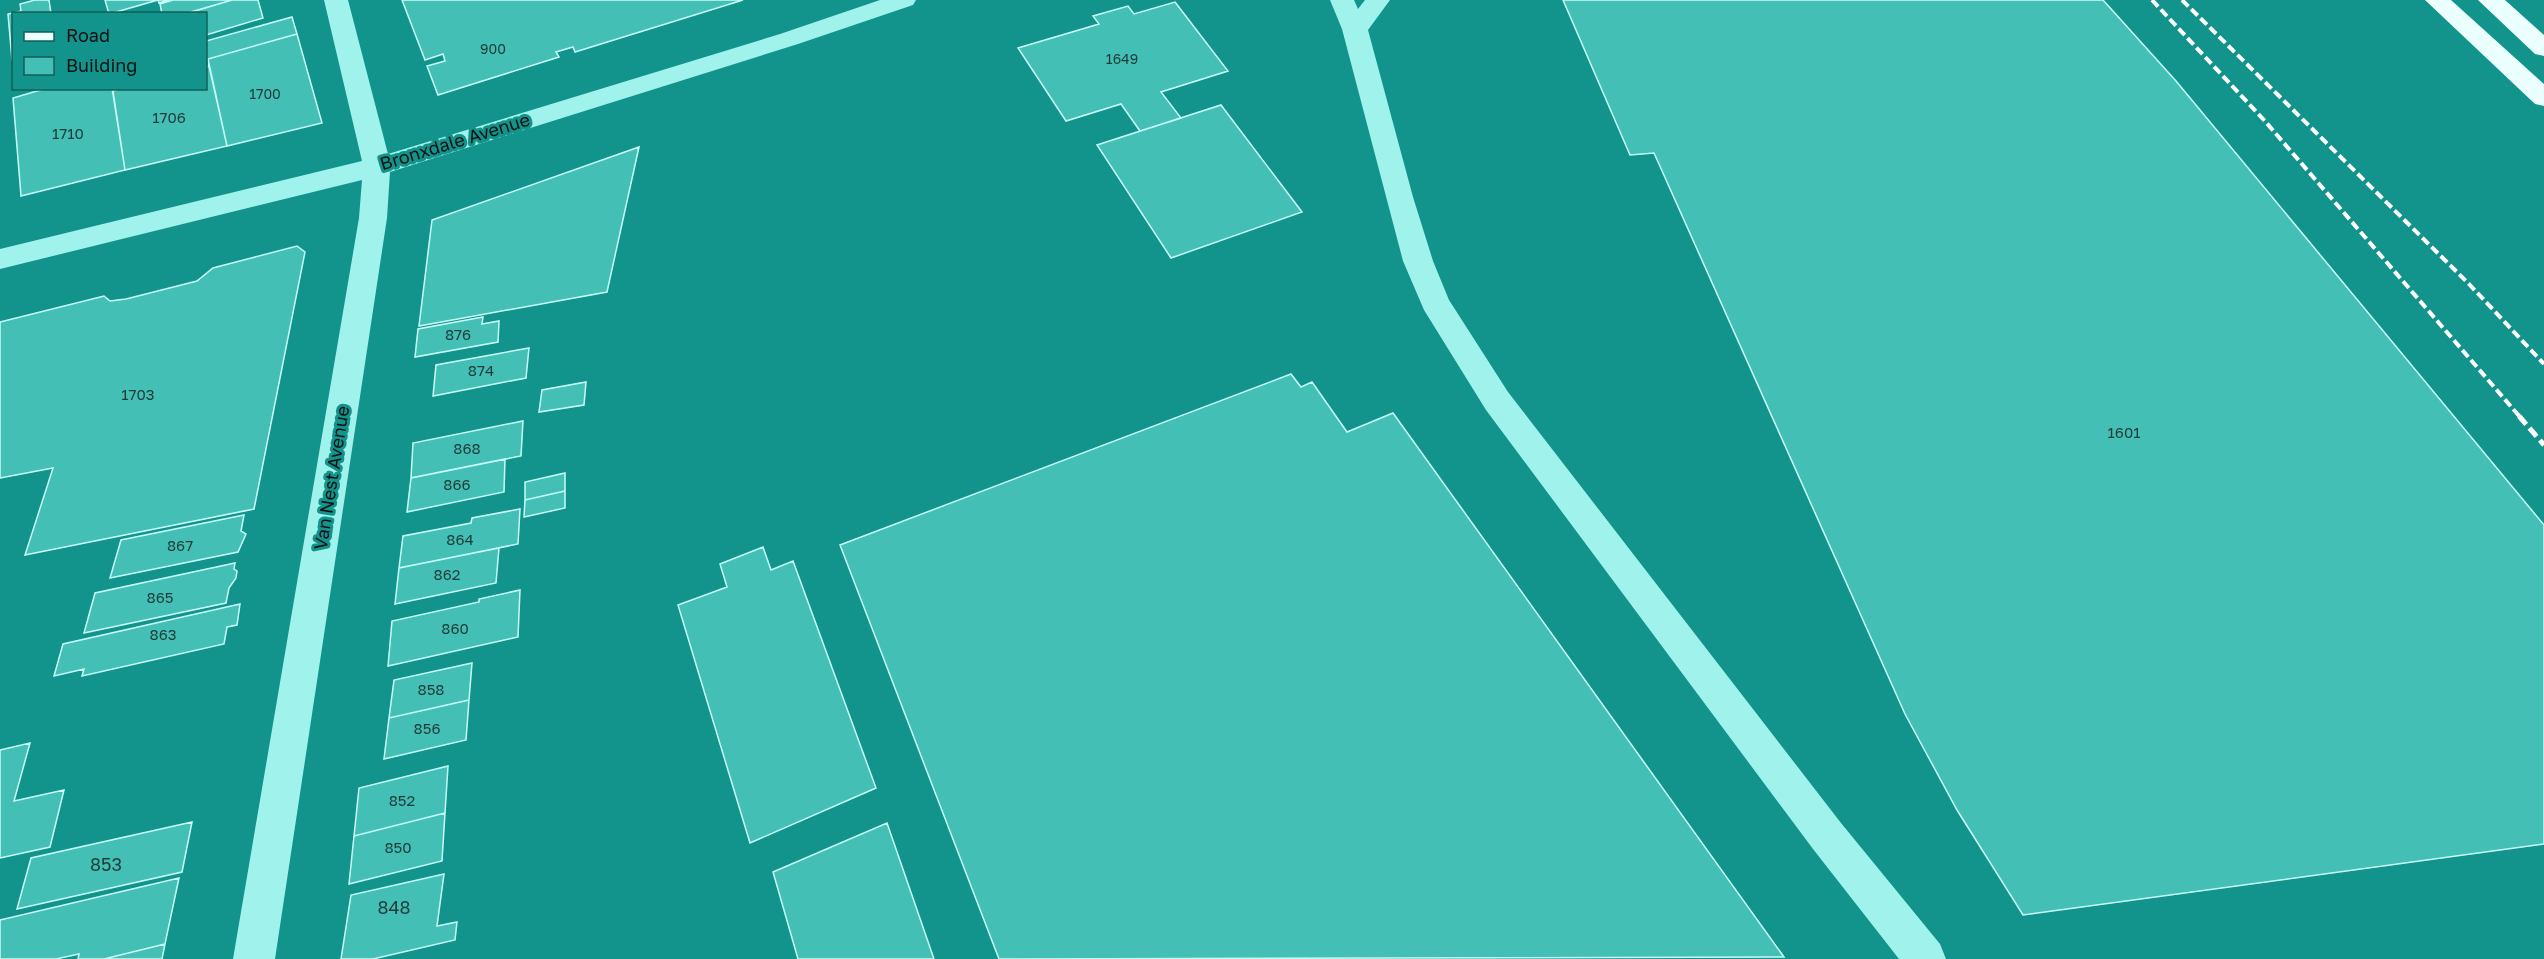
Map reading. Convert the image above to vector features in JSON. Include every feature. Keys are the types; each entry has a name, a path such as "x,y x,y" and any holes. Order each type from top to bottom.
{"main road":[{"path":"2437,0 2544,98"},
{"path":"2490,0 2544,48"},
{"path":"2513,70 2544,67"}],"street":[{"name":"Van Nest Avenue","path":"254,959 374,218 376,167 336,0"},
{"name":"Bronxdale Avenue","path":"0,259 376,167 789,39 904,0"},
{"path":"1341,0 1355,29 1399,197 1419,261 1435,302 1497,401 1827,836 1925,959"},
{"path":"1355,29 1378,0"}],"building":[{"path":"35,0 49,0 51,12 17,12 21,11 20,4"},
{"path":"105,0 158,0 116,12 108,12"},
{"path":"173,0 232,0 191,12 162,12 160,4"},
{"path":"232,0 258,0 263,18 207,35 207,12 192,12"},
{"path":"402,0 743,0 575,52 573,47 556,52 559,57 438,95 427,66 445,61 443,54 425,60"},
{"path":"1563,0 2103,0 2176,81 2544,525 2544,844 2023,915 1957,810 1905,714 1654,153 1630,155"},
{"path":"1175,2 1228,71 1161,92 1181,118 1140,131 1121,104 1066,121 1018,48 1099,24 1093,16 1128,6 1134,14"},
{"path":"12,13 12,60 8,14"},
{"path":"292,17 297,34 208,59 209,66 207,67 207,41"},
{"path":"297,34 322,123 227,146 208,59"},
{"path":"209,66 227,146 125,170 113,91 207,90 207,67"},
{"path":"40,90 112,90 125,170 21,196 13,98"},
{"path":"1221,105 1302,212 1171,258 1097,145"},
{"path":"639,147 607,292 419,326 432,220"},
{"path":"297,246 305,252 254,509 25,555 53,468 0,478 0,322 104,296 110,301 126,299 197,281 213,268"},
{"path":"483,317 482,324 499,321 498,342 415,357 418,329"},
{"path":"529,348 526,378 433,396 436,365"},
{"path":"1291,374 1301,387 1312,382 1347,432 1393,413 1784,957 999,959 840,545"},
{"path":"586,382 584,405 539,412 542,390"},
{"path":"523,421 521,456 411,478 413,443"},
{"path":"505,459 504,492 407,512 411,478"},
{"path":"565,473 565,491 525,500 525,482"},
{"path":"565,491 565,508 524,517 525,500"},
{"path":"520,509 518,544 399,568 403,536 471,523 472,518"},
{"path":"244,515 241,531 246,534 238,552 110,578 121,540"},
{"path":"763,547 771,570 793,561 876,788 750,843 678,605 727,587 720,564"},
{"path":"499,548 496,583 395,604 399,568"},
{"path":"235,563 236,578 229,588 226,603 84,633 95,593"},
{"path":"520,590 518,637 388,666 392,621 479,602 479,599"},
{"path":"240,604 237,625 227,627 224,644 82,676 84,669 54,676 63,644"},
{"path":"472,663 469,700 389,718 394,680"},
{"path":"469,700 466,740 384,759 389,718"},
{"path":"30,743 14,801 64,790 50,847 0,858 0,750"},
{"path":"448,766 445,813 354,836 359,788"},
{"path":"445,813 442,861 349,884 354,836"},
{"path":"192,822 182,872 17,909 31,858"},
{"path":"887,823 934,959 798,959 773,872"},
{"path":"444,874 437,926 457,922 455,940 373,959 341,959 351,895"},
{"path":"179,878 165,944 104,959 78,959 79,954 56,959 0,959 0,920"},
{"path":"165,944 162,959 104,959"}],"railway":[{"path":"2152,0 2264,120 2520,417"},
{"path":"2182,0 2469,284 2544,364"},
{"path":"2519,416 2544,445"}]}
